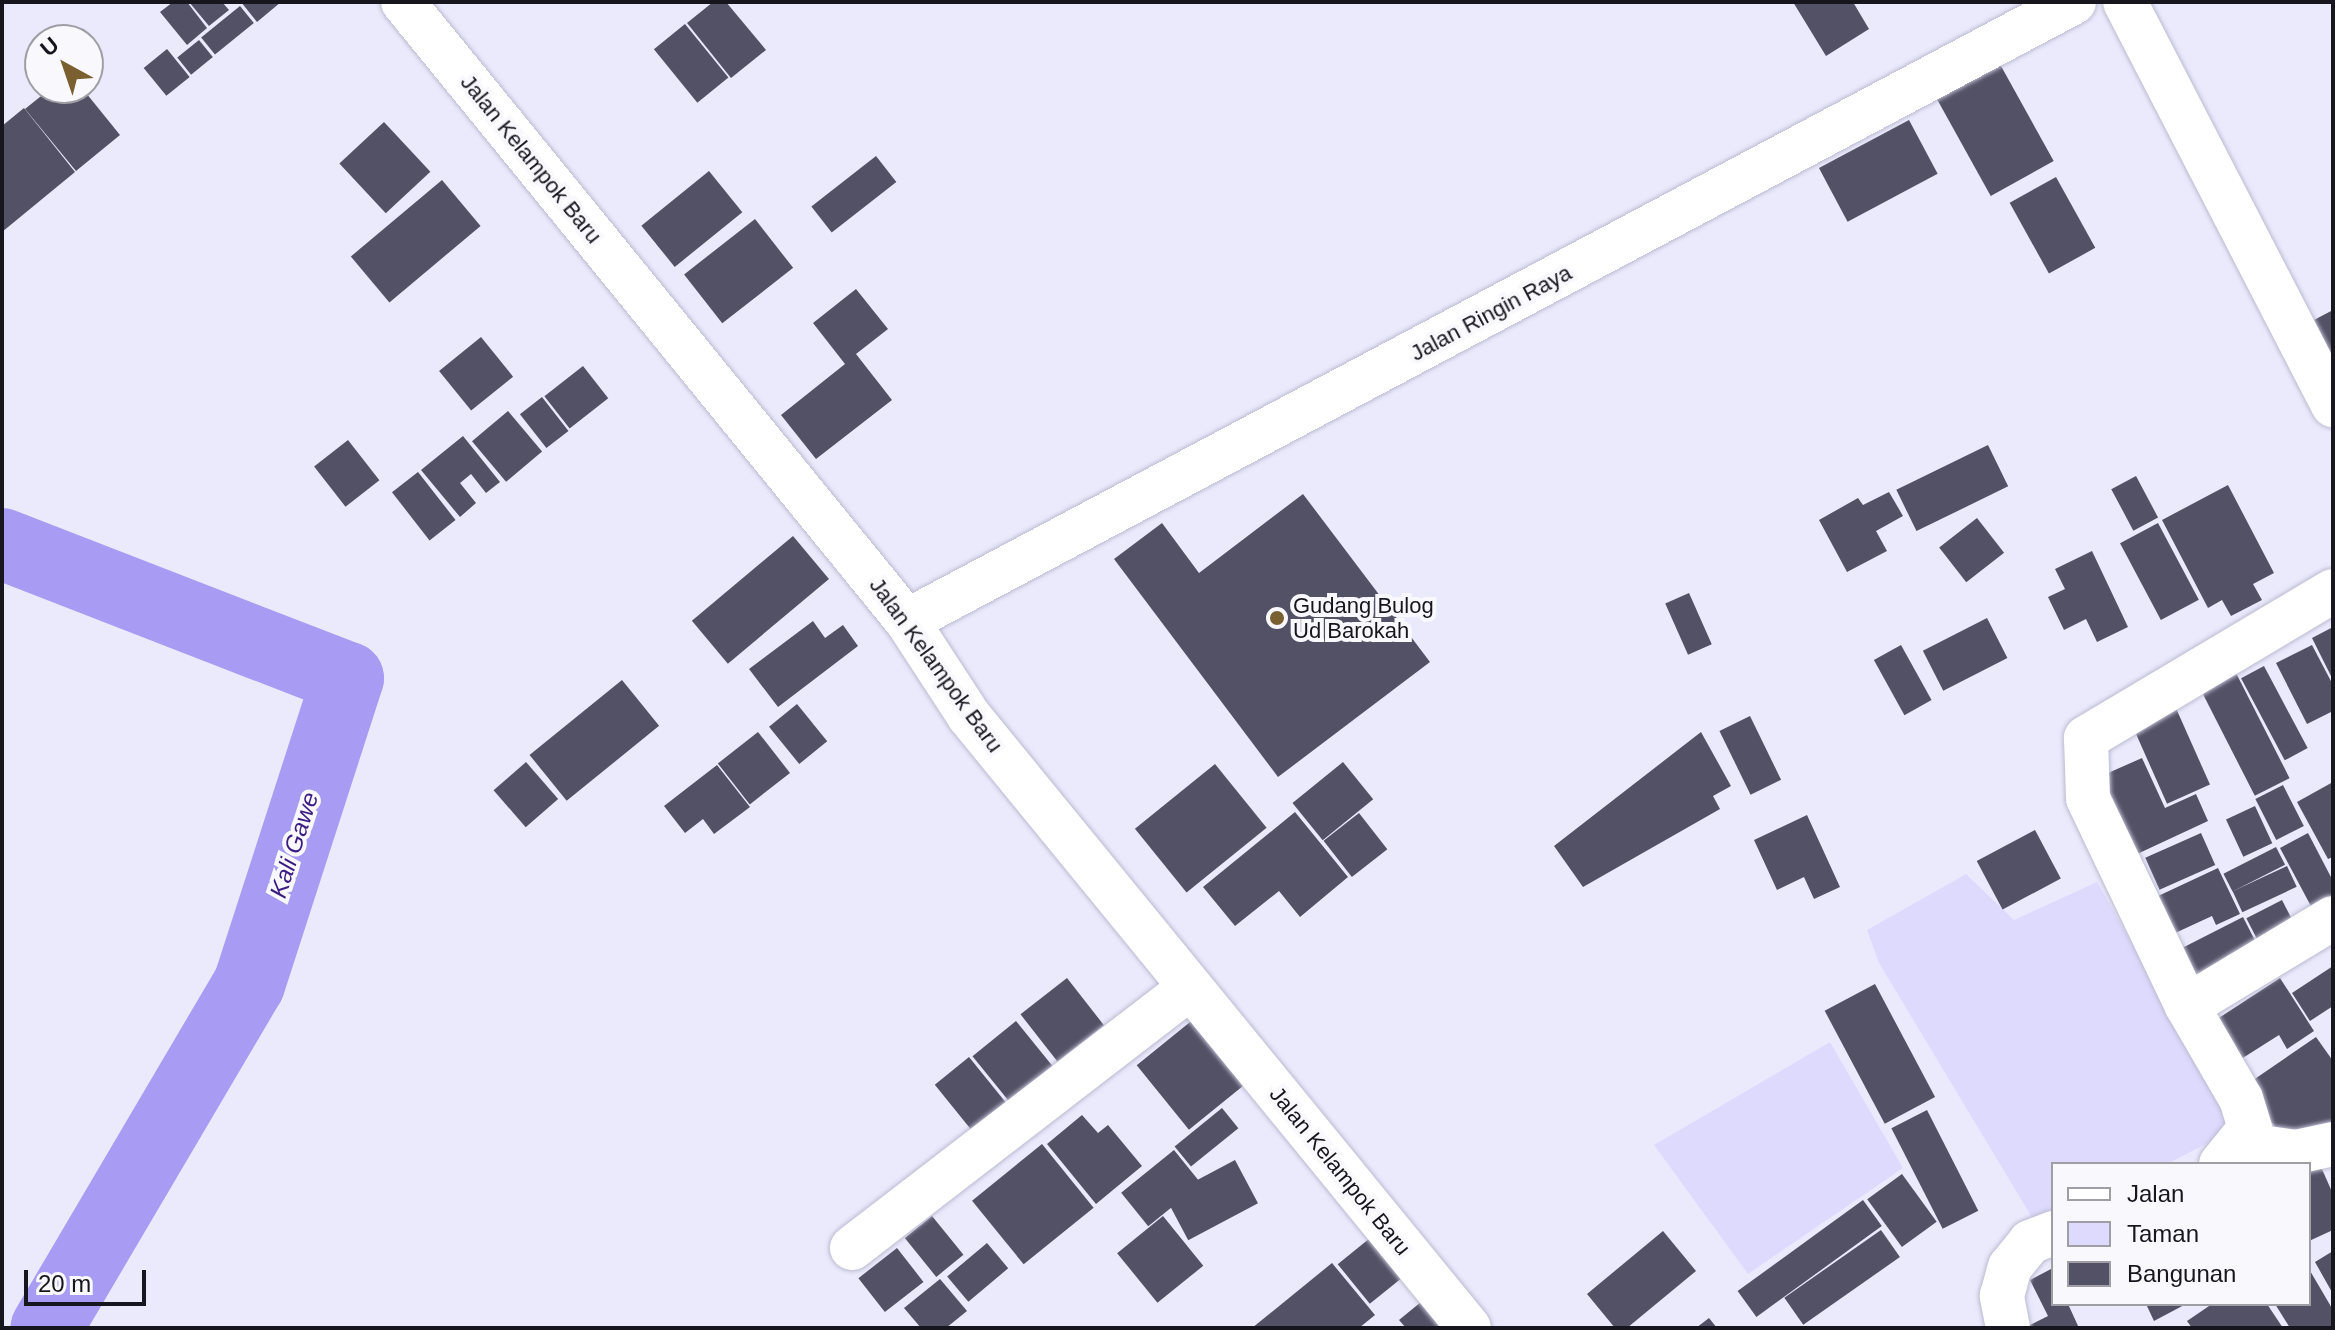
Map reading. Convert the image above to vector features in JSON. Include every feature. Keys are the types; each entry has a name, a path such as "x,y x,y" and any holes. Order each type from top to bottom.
{"street":[{"name":"Jalan Kelampok Baru","path":"403,2 907,621 969,716 1469,1328"},
{"name":"Jalan Ringin Raya","path":"907,621 2074,2"},
{"path":"2125,2 2333,405"},
{"path":"2230,1154 2250,1128 2241,1099 2187,1006 2088,798 2086,738 2333,591"},
{"path":"2187,1006 2333,918"},
{"path":"852,1248 1190,988"},
{"path":"2230,1154 2296,1152 2333,1144"},
{"path":"2008,1328 2002,1296 2010,1267 2030,1242 2051,1234"}],"green space":[{"path":"1966,874 2014,920 2097,882 2237,1128 2171,1162 2051,1162 2051,1223 2039,1229 1879,963 1867,930"},
{"path":"1830,1042 1903,1168 1748,1274 1654,1145"}],"building":[{"path":"173,2 187,2 207,28 187,45 160,12"},
{"path":"189,2 222,2 229,10 209,26"},
{"path":"241,2 281,2 257,22"},
{"path":"713,2 726,2 766,50 731,78 687,23"},
{"path":"1793,2 1853,2 1869,29 1826,56"},
{"path":"240,6 254,23 215,55 201,37"},
{"path":"685,24 728,78 697,103 654,49"},
{"path":"199,40 213,57 191,75 177,58"},
{"path":"167,49 190,77 166,96 144,68"},
{"path":"1996,57 2054,161 1991,196 1933,92"},
{"path":"31,104 95,104 120,135 76,171 25,109"},
{"path":"24,108 75,172 2,232 2,126"},
{"path":"1909,120 1938,174 1848,222 1819,168"},
{"path":"384,122 430,172 386,213 339,164"},
{"path":"876,156 896,182 832,232 811,206"},
{"path":"709,171 742,212 675,267 641,226"},
{"path":"2056,177 2095,248 2049,274 2010,203"},
{"path":"442,180 481,226 389,302 351,256"},
{"path":"755,219 793,268 722,323 684,274"},
{"path":"856,289 888,329 856,354 892,400 816,459 781,415 845,364 813,323"},
{"path":"2333,310 2333,358 2314,320"},
{"path":"481,337 513,377 471,411 439,371"},
{"path":"583,366 608,398 570,428 544,396"},
{"path":"542,397 568,431 546,448 520,414"},
{"path":"508,411 542,452 506,482 472,441"},
{"path":"463,436 500,482 486,493 471,474 460,483 476,503 460,517 421,470"},
{"path":"348,440 379,480 346,507 314,466"},
{"path":"1988,445 2008,486 1916,531 1896,490"},
{"path":"418,472 456,520 430,540 392,492"},
{"path":"2136,476 2158,517 2133,531 2111,489"},
{"path":"2228,485 2274,573 2253,584 2262,600 2231,616 2222,600 2208,608 2162,520"},
{"path":"1889,492 1903,516 1876,531 1887,551 1847,572 1819,520 1858,498 1863,505"},
{"name":"Gudang Bulog Ud Barokah","path":"1303,494 1430,662 1278,777 1114,559 1162,523 1199,573"},
{"path":"1977,518 2004,553 1966,582 1939,548"},
{"path":"2158,523 2199,600 2161,620 2120,543"},
{"path":"793,536 829,579 728,664 692,621"},
{"path":"2092,551 2128,627 2097,642 2086,619 2064,630 2048,597 2065,589 2055,569"},
{"path":"1689,593 1712,644 1688,655 1665,604"},
{"path":"1987,618 2007,658 1943,691 1923,651"},
{"path":"813,621 825,638 843,625 858,646 778,707 749,669"},
{"path":"2333,627 2333,680 2312,638"},
{"path":"1901,645 1932,700 1904,715 1874,660"},
{"path":"2312,645 2333,685 2333,711 2307,724 2276,663"},
{"path":"2264,666 2308,748 2285,760 2241,678"},
{"path":"2236,673 2290,778 2255,796 2201,691"},
{"path":"622,680 659,726 567,801 530,755"},
{"path":"797,704 827,741 799,764 769,727"},
{"path":"2175,706 2210,785 2167,804 2132,725"},
{"path":"1750,716 1781,780 1751,795 1719,731"},
{"path":"758,732 790,773 750,804 718,763"},
{"path":"1701,732 1731,786 1713,796 1720,809 1583,887 1554,846"},
{"path":"2142,758 2165,808 2196,794 2208,821 2135,855 2099,777"},
{"path":"526,762 558,799 526,827 494,790"},
{"path":"1343,762 1373,799 1323,840 1292,803"},
{"path":"1215,764 1267,828 1187,893 1135,829"},
{"path":"717,765 750,807 714,834 703,819 685,833 664,806"},
{"path":"2333,782 2333,857 2328,859 2297,802"},
{"path":"2283,785 2304,826 2276,840 2255,799"},
{"path":"2255,806 2272,843 2243,857 2226,820"},
{"path":"1295,812 1348,877 1300,917 1279,891 1235,926 1203,887"},
{"path":"1359,813 1387,849 1352,877 1324,841"},
{"path":"1807,815 1840,887 1814,899 1804,877 1777,890 1754,840"},
{"path":"2035,830 2061,879 2003,910 1977,861"},
{"path":"2201,833 2215,865 2160,890 2145,858"},
{"path":"2308,833 2333,881 2333,899 2313,910 2280,848"},
{"path":"2276,847 2285,865 2233,892 2223,874"},
{"path":"2287,866 2297,887 2242,912 2233,891"},
{"path":"2218,868 2240,914 2216,925 2212,916 2173,934 2156,897"},
{"path":"2282,900 2299,934 2264,952 2246,918"},
{"path":"2243,917 2261,953 2184,992 2165,956"},
{"path":"2333,966 2333,1006 2310,1021 2292,993"},
{"path":"1067,978 1104,1025 1057,1062 1021,1014"},
{"path":"2280,978 2314,1031 2287,1049 2279,1035 2227,1068 2202,1029"},
{"path":"1875,984 1935,1097 1885,1124 1825,1011"},
{"path":"1195,1018 1247,1083 1189,1130 1137,1065"},
{"path":"1016,1021 1053,1066 1009,1101 972,1056"},
{"path":"2316,1037 2333,1061 2333,1121 2291,1150 2246,1085"},
{"path":"969,1057 1009,1106 974,1134 935,1085"},
{"path":"1222,1108 1238,1128 1191,1167 1175,1146"},
{"path":"1927,1110 1978,1211 1943,1229 1891,1128"},
{"path":"1082,1115 1098,1133 1108,1125 1142,1166 1096,1204 1047,1144"},
{"path":"1042,1144 1094,1208 1024,1264 972,1201"},
{"path":"1174,1150 1201,1183 1148,1226 1121,1193"},
{"path":"2317,1158 2333,1194 2333,1230 2311,1240 2311,1162"},
{"path":"1235,1160 1258,1203 1188,1240 1165,1197"},
{"path":"1902,1174 1937,1222 1902,1247 1867,1199"},
{"path":"1863,1200 1882,1226 1756,1317 1738,1291"},
{"path":"932,1216 963,1255 936,1277 905,1238"},
{"path":"1163,1216 1203,1266 1157,1303 1117,1253"},
{"path":"1881,1230 1900,1257 1803,1325 1784,1298"},
{"path":"1663,1231 1696,1271 1627,1328 1615,1328 1587,1294"},
{"path":"1375,1234 1407,1274 1370,1304 1338,1264"},
{"path":"987,1243 1008,1268 968,1302 947,1276"},
{"path":"897,1248 923,1282 885,1312 858,1278"},
{"path":"2333,1251 2333,1294 2315,1262"},
{"path":"1332,1263 1375,1315 1359,1328 1252,1328"},
{"path":"2051,1269 2051,1306 2069,1306 2079,1328 2024,1328 2048,1316 2030,1280"},
{"path":"2311,1272 2333,1310 2332,1328 2290,1328 2276,1306 2311,1306"},
{"path":"940,1279 967,1311 946,1328 921,1328 904,1308"},
{"path":"1432,1293 1461,1328 1406,1328 1399,1320"},
{"path":"2147,1306 2182,1306 2154,1321"},
{"path":"2209,1306 2268,1306 2283,1328 2192,1328 2187,1321"},
{"path":"1709,1318 1717,1328 1696,1328"}],"waterway":[{"name":"Kali Gawe","path":"2,544 348,678 249,984 46,1328"}],"place":[{"name":"Gudang Bulog Ud Barokah","path":"1277,618"}]}
